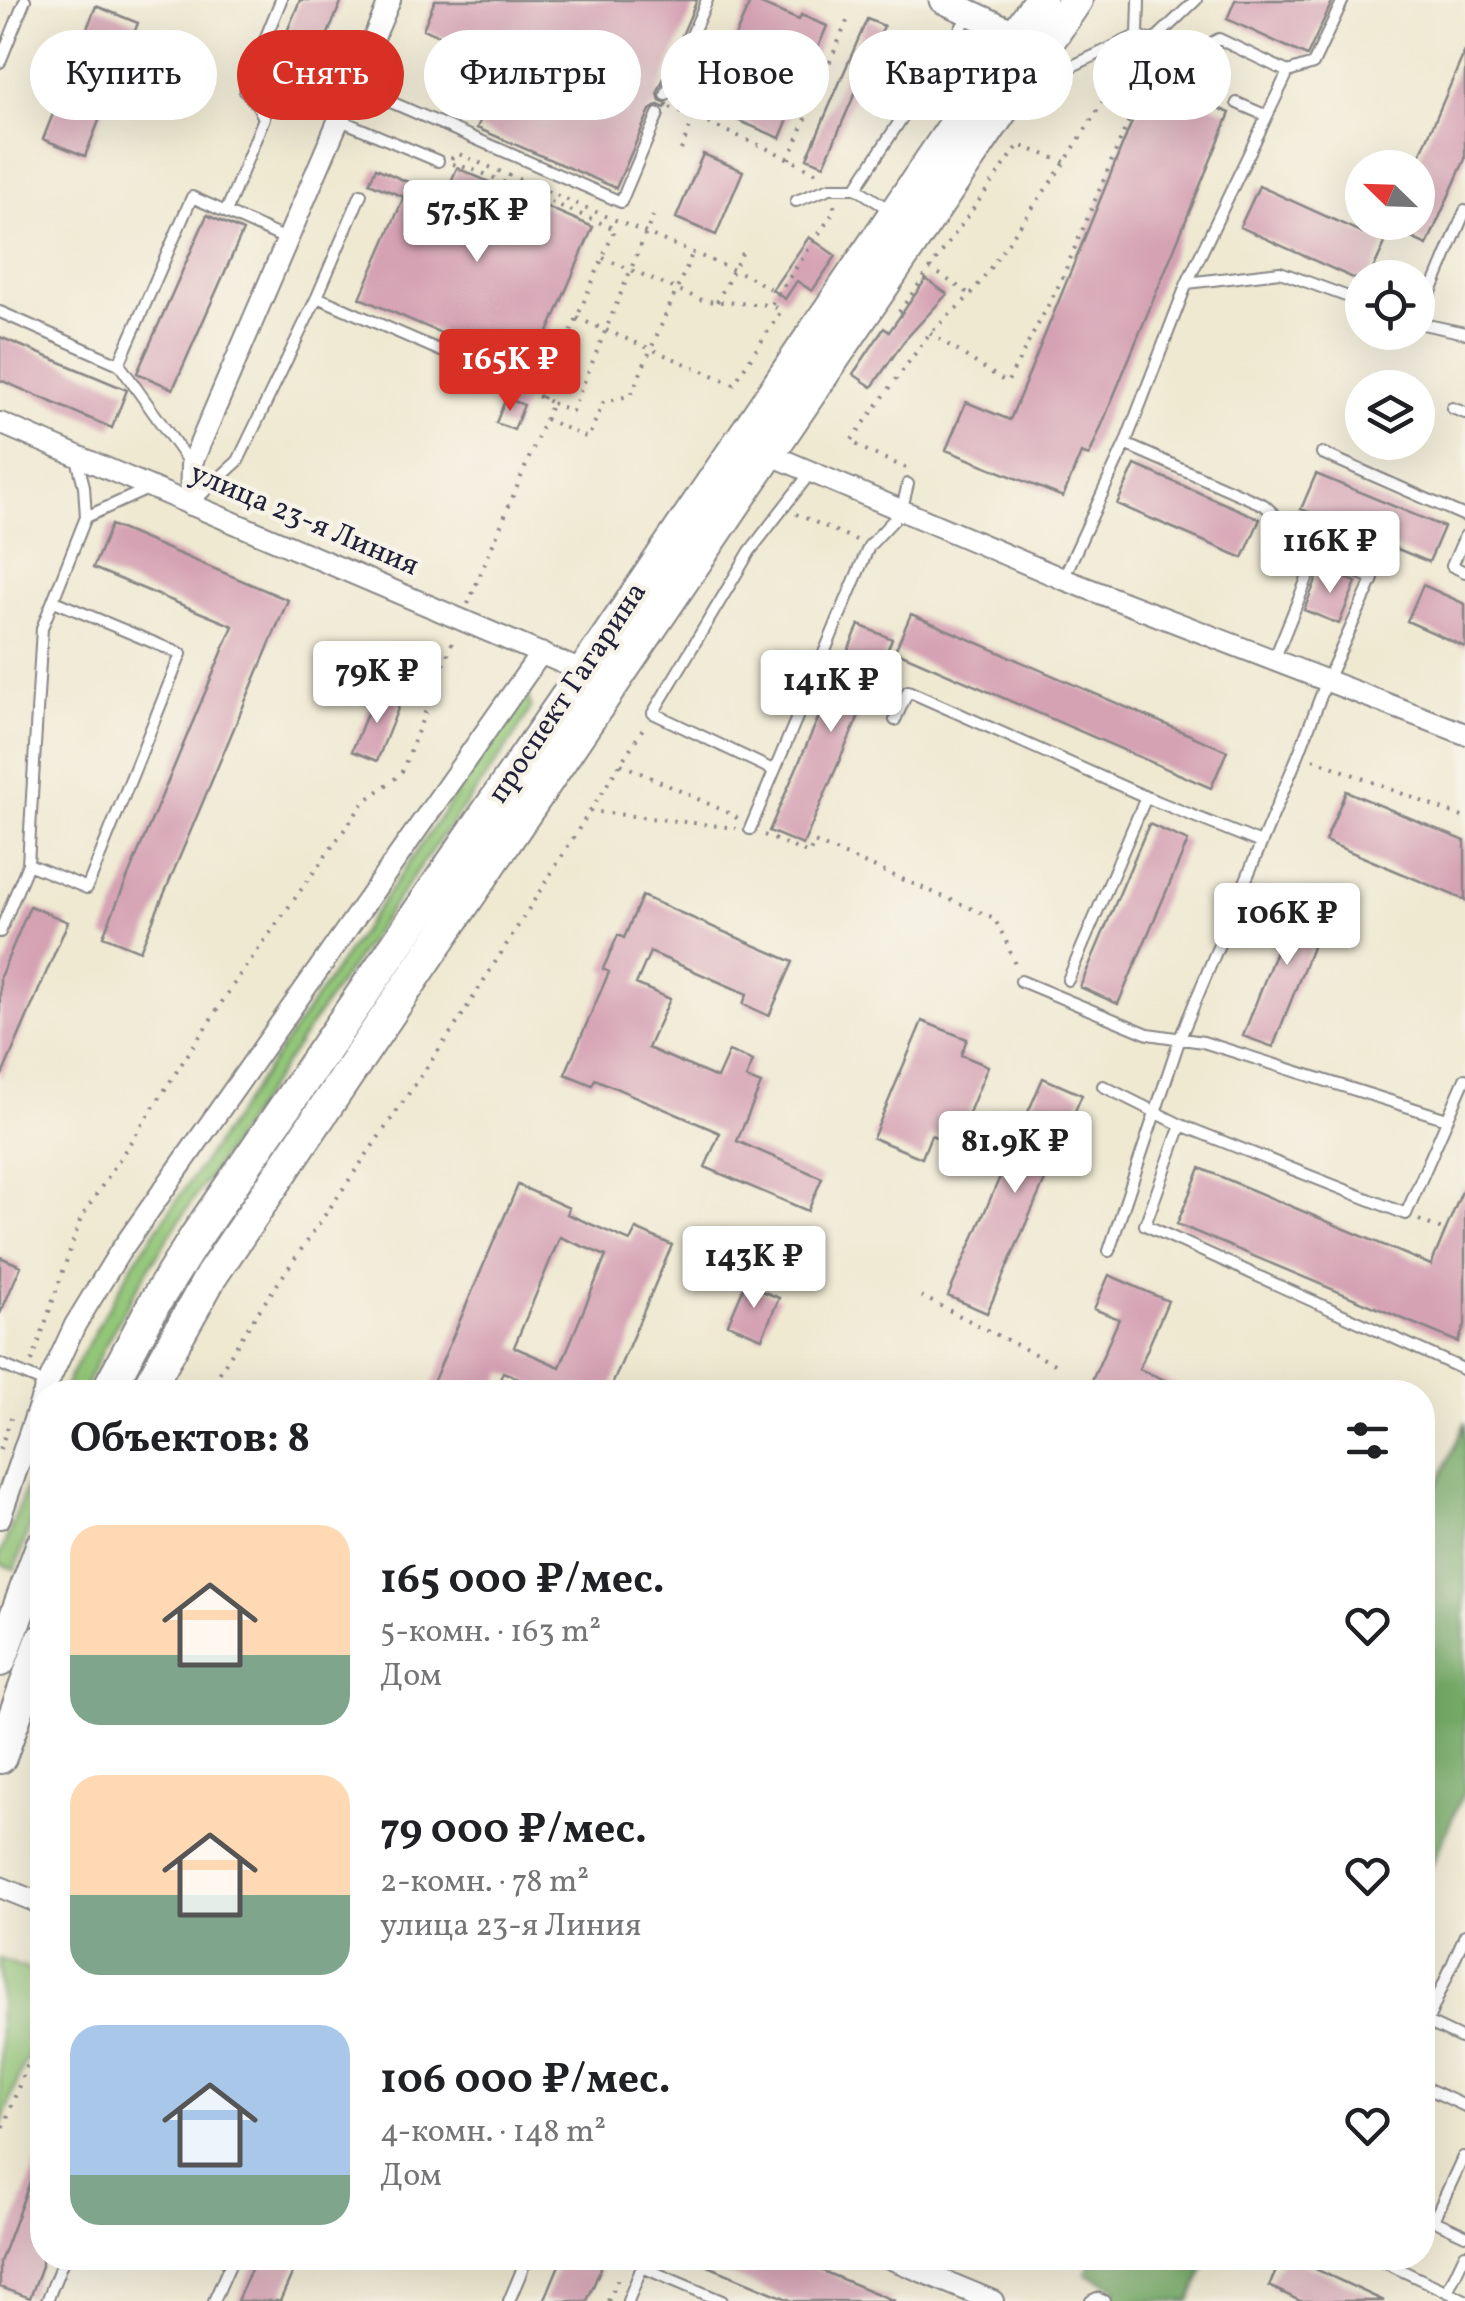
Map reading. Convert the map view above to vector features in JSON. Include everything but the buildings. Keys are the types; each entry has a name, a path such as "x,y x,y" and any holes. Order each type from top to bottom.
{"main road":[{"name":"проспект Гагарина","path":"1032,30 1040,0"},
{"name":"проспект Гагарина","path":"1043,30 1076,0"},
{"name":"проспект Гагарина","path":"153,1380 210,1276 756,446 896,214 969,120"},
{"name":"проспект Гагарина","path":"113,1380 197,1235 584,672 756,446 995,120"},
{"path":"0,1660 30,1579"},
{"path":"0,1758 30,1674"}],"street":[{"path":"377,30 390,0"},
{"path":"942,0 1003,30"},
{"path":"190,505 191,465 340,120"},
{"name":"улица 23-я Линия","path":"0,423 584,672"},
{"path":"756,446 901,512 1062,578 1465,734"},
{"path":"44,1380 118,1253 540,653"},
{"path":"0,1518 30,1420"},
{"path":"0,1888 30,1899"},
{"path":"910,2270 946,2290 993,2301"}],"lane":[{"path":"0,62 26,0"},
{"path":"226,212 264,118 246,86 281,0"},
{"path":"694,30 707,0"},
{"path":"1138,0 1138,30"},
{"path":"1169,30 1196,0"},
{"path":"1231,46 1288,72 1314,64 1343,0"},
{"path":"856,188 970,13"},
{"path":"1062,578 1125,444 1187,284 1288,72"},
{"path":"1238,103 1267,116"},
{"path":"404,106 513,150 621,202 661,110"},
{"path":"340,120 443,162"},
{"path":"796,201 830,188 856,188 896,214"},
{"path":"190,505 238,461 361,194"},
{"path":"119,364 192,197 288,240"},
{"path":"1435,282 1465,211"},
{"path":"1187,284 1280,272 1345,296"},
{"path":"316,297 501,377"},
{"path":"0,312 119,364 191,465"},
{"path":"1435,327 1465,333"},
{"path":"1452,408 1465,413"},
{"path":"1108,1251 1180,1038 1327,680 1373,580 1317,554 1264,504 1125,444"},
{"path":"1322,453 1465,516"},
{"path":"0,932 28,864 42,628 86,517 76,454"},
{"path":"774,770 653,712 750,551 810,472"},
{"path":"750,829 869,546 901,512 908,484"},
{"path":"86,517 151,488"},
{"path":"1465,536 1452,566 1465,572"},
{"path":"1274,660 1317,554"},
{"path":"28,864 87,888 181,654 54,601"},
{"path":"896,720 908,691 1146,797 1261,842"},
{"path":"1068,980 1146,797"},
{"path":"1021,980 1148,1034 1203,1042 1447,1119"},
{"path":"1103,1086 1181,1125 1406,1214 1465,1079"},
{"path":"1181,1125 1144,1226 1465,1370"},
{"path":"0,1364 30,1381"},
{"path":"1435,2004 1465,1935"},
{"path":"1435,2026 1465,2040"},
{"path":"1435,2092 1465,2106"},
{"path":"1435,2206 1463,2157"},
{"path":"1435,2221 1465,2235"},
{"path":"1447,2292 1465,2254"},
{"path":"47,2301 59,2270"},
{"path":"214,2301 228,2270"},
{"path":"509,2301 523,2270"},
{"path":"628,2301 641,2270"},
{"path":"647,2270 722,2301"},
{"path":"1400,2270 1465,2300"},
{"path":"1092,2301 1104,2301"}],"path":[{"path":"789,159 850,14"},
{"path":"910,470 851,440 930,333 971,295 1093,117"},
{"path":"681,150 693,120"},
{"path":"699,120 789,159 825,178 830,188 835,210 771,305"},
{"path":"930,333 1007,383 1060,283 1125,120"},
{"path":"900,312 1019,145 1065,162"},
{"path":"443,162 461,155 693,252 780,294"},
{"path":"464,166 615,228 542,398"},
{"path":"501,377 572,411 653,216"},
{"path":"718,302 744,249"},
{"path":"546,420 588,438 603,403 631,395 693,252"},
{"path":"577,318 734,384 781,311 771,305 704,301 603,258"},
{"path":"930,268 971,295"},
{"path":"42,1380 82,1218 239,976 365,802 401,774 552,403"},
{"path":"793,513 869,546"},
{"path":"217,1380 256,1315 456,1025 653,712"},
{"path":"1299,753 1465,818"},
{"path":"621,764 808,854 814,842 994,918 1021,980"},
{"path":"590,811 750,829"},
{"path":"1406,1214 1445,1231"},
{"path":"921,1296 1056,1366"},
{"path":"0,1449 14,1412"},
{"path":"0,2137 30,2056"}],"green space":[{"path":"527,691 531,708 520,728 354,962 172,1231 115,1326 88,1380 68,1380 133,1264"},
{"path":"1465,1422 1465,1789 1435,1858 1435,1491"},
{"path":"30,1478 30,1526 15,1569 0,1564"},
{"path":"0,1959 30,1970 30,2047 0,2128"},
{"path":"1088,2270 1204,2270 1190,2301 1110,2301 1116,2287 1086,2274"}]}
